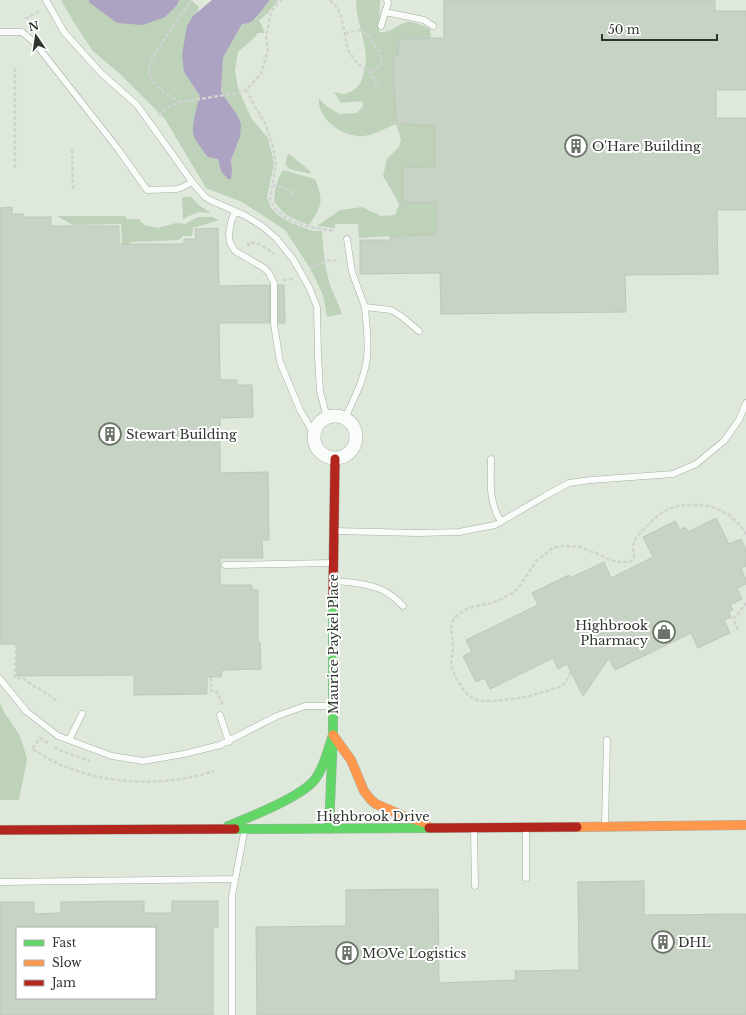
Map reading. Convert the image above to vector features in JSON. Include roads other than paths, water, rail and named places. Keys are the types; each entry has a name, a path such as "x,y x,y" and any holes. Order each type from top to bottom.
{"main road":[{"name":"Maurice Paykel Place","path":"329,829 333,735 334,459"},
{"path":"333,735 352,762 366,794 372,801 406,816 444,828"},
{"path":"219,830 269,808 309,786 321,770 333,735"},
{"name":"Highbrook Drive","path":"0,830 526,828 746,825"}],"street":[{"path":"333,416 346,418 352,423 356,431 357,439 355,447 350,454 343,458 328,458 321,454 314,441 316,428 327,418 333,416"}],"lane":[{"path":"46,0 64,32 100,73 137,105 192,182 205,197 244,215 262,226 276,238 293,259 309,287 317,307 320,391 327,418"},
{"path":"381,26 388,3 387,0"},
{"path":"385,12 424,20 433,26"},
{"path":"0,32 22,32 35,43 118,149 147,190 177,190 192,182"},
{"path":"235,211 229,234 230,243 235,251 264,268 274,283 274,324 280,362 300,410 314,434"},
{"path":"346,418 365,369 368,342 365,307 352,272 347,238"},
{"path":"365,307 391,310 419,331"},
{"path":"333,531 418,534 459,532 495,525 569,483 673,474 696,464 724,441 739,420 746,403"},
{"path":"491,459 492,498 496,513 501,522"},
{"path":"225,565 333,562"},
{"path":"333,581 356,583 378,588 390,594 403,606"},
{"path":"0,679 26,711 58,736 112,756 143,761 184,754 229,742 277,716 305,706 332,706"},
{"path":"69,740 82,714"},
{"path":"220,715 229,742"},
{"path":"605,827 607,740"},
{"path":"474,828 475,886"},
{"path":"526,828 526,878"},
{"path":"232,1015 232,896 245,829"},
{"path":"0,882 235,879"}],"place":[{"name":"O'Hare Building","path":"576,146"},
{"name":"Stewart Building","path":"110,434"},
{"name":"Highbrook Pharmacy","path":"664,632"},
{"name":"DHL","path":"663,942"},
{"name":"MOVe Logistics","path":"347,953"}]}
